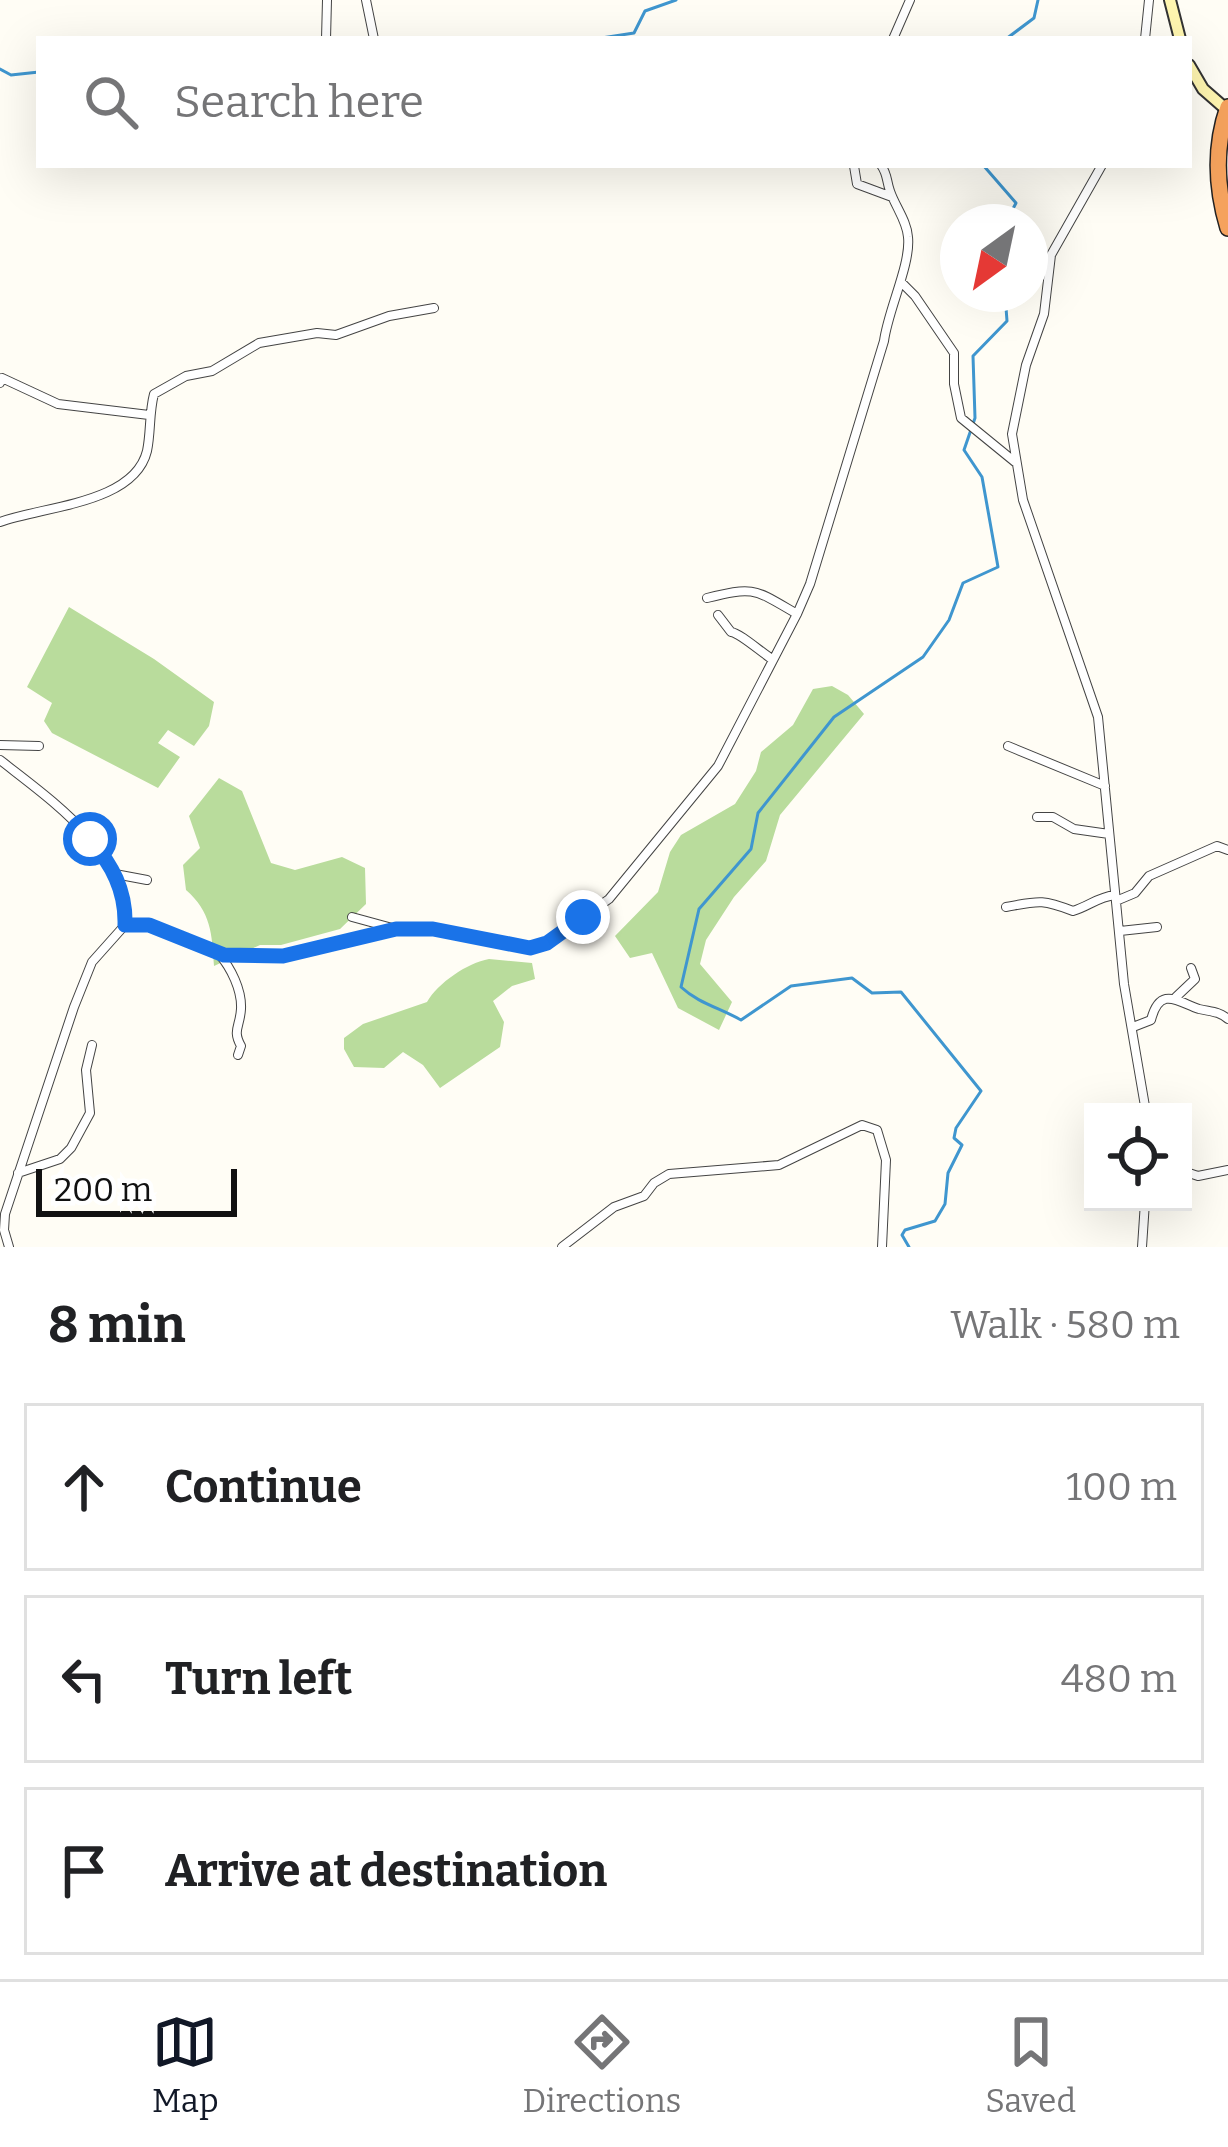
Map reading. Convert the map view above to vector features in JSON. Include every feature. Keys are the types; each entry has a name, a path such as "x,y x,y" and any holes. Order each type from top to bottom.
{"highway":[{"path":"1227,108 1217,177 1228,228"}],"main road":[{"path":"1169,0 1179,36"},
{"path":"1192,69 1203,89 1227,108"}],"street":[{"path":"326,36 327,0"},
{"path":"366,0 373,36"},
{"path":"894,36 910,0"},
{"path":"1145,36 1149,0"},
{"path":"854,168 857,184 893,198"},
{"path":"125,925 149,925 218,953 283,956 396,929 433,929 530,948 547,943 609,898 718,766 797,614 862,418 888,310 901,282 908,236 883,168"},
{"path":"1100,168 1051,255 1044,314 1026,364 1013,426 1023,500 1094,700 1144,1103"},
{"path":"901,282 954,353 961,418 1015,462"},
{"path":"0,523 51,506 98,500 120,485 147,454 154,394 186,376 212,370 259,343 335,334 389,316 434,308"},
{"path":"0,383 2,378 58,404 149,415"},
{"path":"707,598 749,589 797,614"},
{"path":"718,615 731,632 741,634 756,651 772,659"},
{"path":"0,745 39,746"},
{"path":"1008,746 1105,786"},
{"path":"0,760 90,839 115,874 126,906 125,925 92,962 55,1055 4,1214 9,1247"},
{"path":"1037,817 1053,817 1074,829 1109,834"},
{"path":"1006,907 1032,899 1056,902 1073,911 1099,896 1135,893 1149,876 1217,846 1228,850"},
{"path":"115,874 147,880"},
{"path":"352,917 396,929"},
{"path":"1120,931 1157,927"},
{"path":"218,953 230,967 241,1003 234,1032 240,1042 238,1054"},
{"path":"1176,997 1195,979 1191,968"},
{"path":"1133,1028 1151,1020 1154,1010 1176,997 1228,1019"},
{"path":"16,1174 60,1159 71,1148 90,1112 86,1070 92,1045"},
{"path":"562,1247 614,1208 644,1196 669,1174 779,1165 862,1125 877,1130 886,1155 882,1247"},
{"path":"1192,1174 1228,1170"},
{"path":"1142,1247 1144,1211"}],"green space":[{"path":"69,607 214,702 209,726 194,746 168,730 158,743 180,757 158,788 52,733 44,721 52,703 27,687"},
{"path":"832,686 848,695 864,714 780,815 766,861 734,897 706,940 700,964 732,1002 719,1030 678,1008 652,953 630,958 615,936 658,892 670,852 681,835 735,804 756,771 761,752 793,725 813,689"},
{"path":"219,778 242,791 271,863 295,870 342,857 365,868 366,904 340,929 281,945 260,945 214,966 209,924 186,890 183,865 200,848 189,816"},
{"path":"489,959 532,963 535,979 512,986 493,1001 504,1022 500,1047 440,1088 423,1065 403,1052 384,1068 354,1067 344,1038 363,1024 427,1002 454,975"}],"waterway":[{"path":"614,36 634,33 645,11 676,0"},
{"path":"1010,36 1034,18 1038,0"},
{"path":"0,69 11,75 36,72"},
{"path":"986,168 1015,204"},
{"path":"909,1247 902,1235 905,1230 935,1221 945,1204 948,1173 962,1145 954,1138 956,1128 981,1091 901,992 872,993 852,978 791,986 741,1020 681,987 699,909 751,849 758,813 834,717 923,657 949,620 963,583 998,567 982,477 964,450 975,418 973,356 1007,321 1006,312"}],"route":[{"path":"90,839 121,887 125,925 149,925 224,955 283,956 396,929 433,929 530,948 547,943 583,917"}]}
